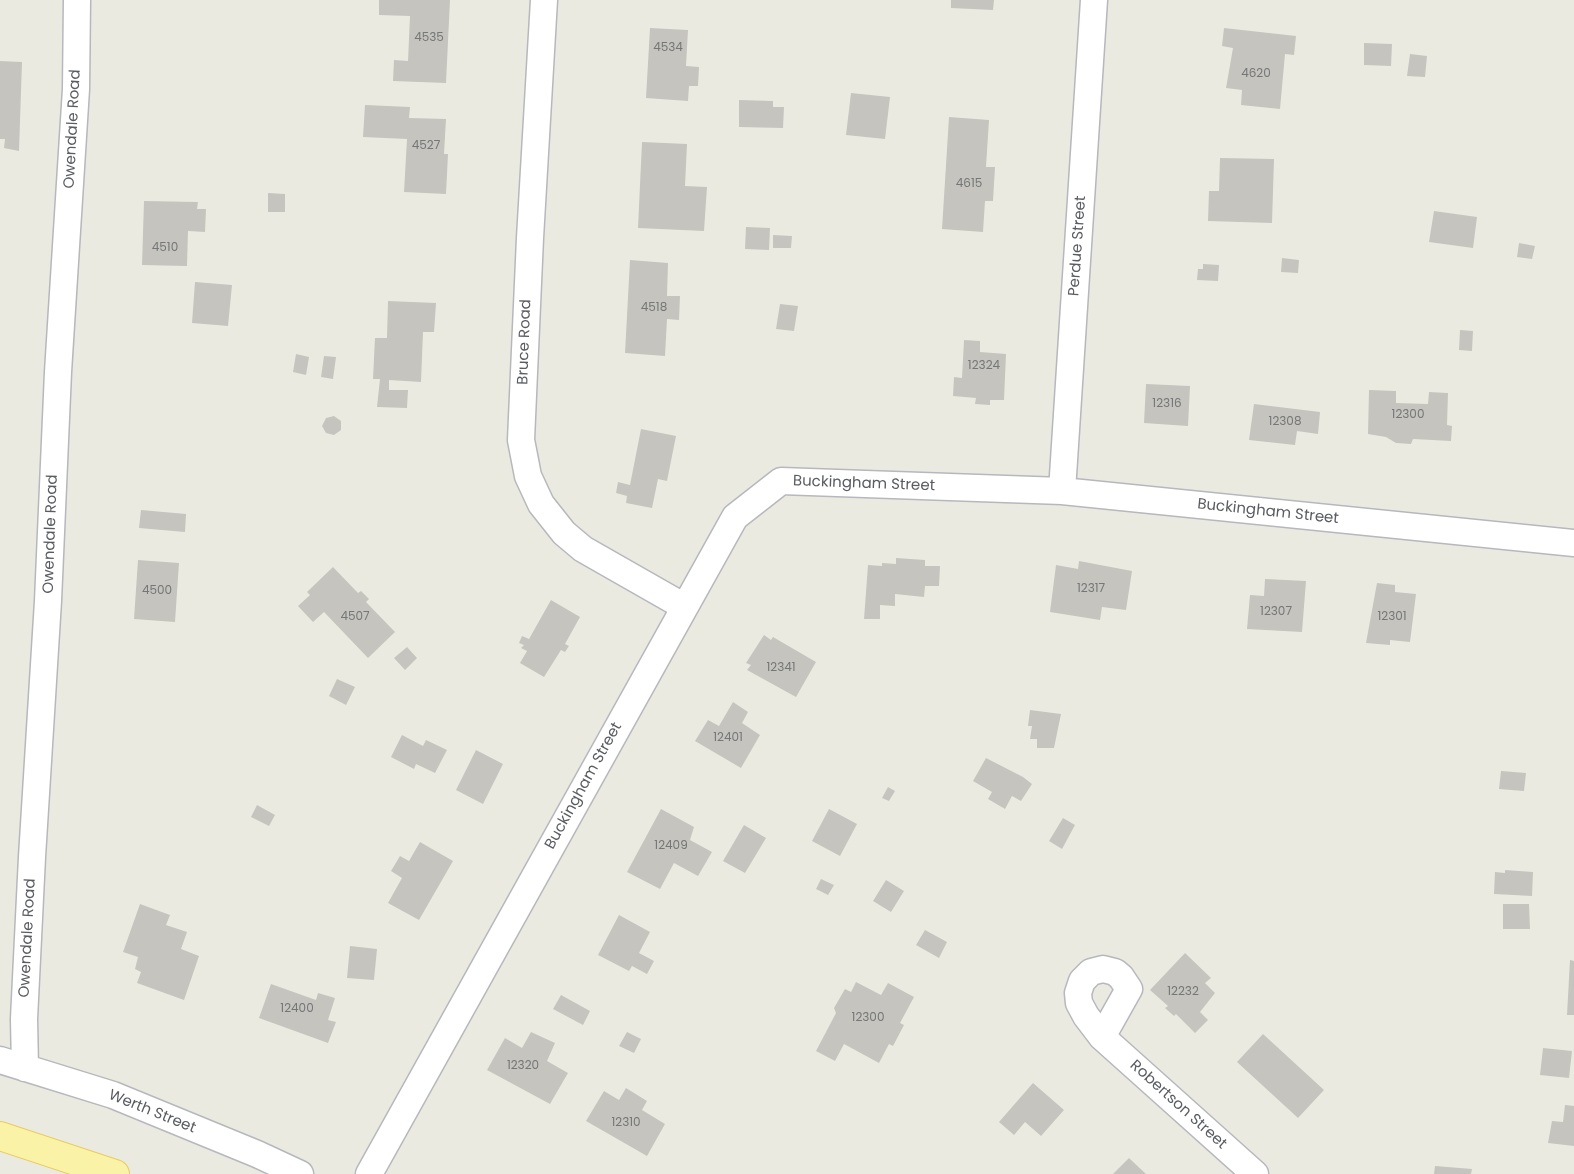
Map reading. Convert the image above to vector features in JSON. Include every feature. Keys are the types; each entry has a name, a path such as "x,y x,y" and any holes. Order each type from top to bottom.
{"main road":[{"path":"0,1136 115,1174"}],"street":[{"name":"Owendale Road","path":"25,1068 24,1019 48,601 58,372 76,89 77,0"},
{"name":"Bruce Road","path":"544,0 530,228 521,440 528,476 541,504 564,533 576,544 683,606"},
{"name":"Perdue Street","path":"1062,491 1094,0"},
{"name":"Buckingham Street","path":"370,1174 683,606 735,517 781,481 1062,491 1574,543"},
{"name":"Robertson Street","path":"1102,1037 1255,1174"},
{"name":"Werth Street","path":"0,1060 113,1095 300,1174"}],"building":[{"path":"379,0 450,0 446,83 393,81 394,60 408,61 410,16 379,15"},
{"path":"951,0 994,0 993,10 951,8"},
{"path":"650,28 688,30 686,66 699,67 698,86 689,86 688,101 646,98"},
{"path":"1224,28 1296,36 1294,55 1285,54 1280,109 1241,105 1242,90 1226,88 1233,48 1222,46"},
{"path":"1364,43 1392,44 1391,66 1364,65"},
{"path":"1410,54 1427,56 1425,77 1407,76"},
{"path":"0,61 22,62 19,151 4,148 5,139 0,139"},
{"path":"851,93 890,97 885,139 846,135"},
{"path":"739,100 773,101 773,107 784,107 783,128 739,127"},
{"path":"365,105 410,107 409,118 446,119 444,154 448,154 446,194 404,192 407,139 363,137"},
{"path":"949,117 989,120 986,167 995,167 993,201 985,201 983,232 942,229"},
{"path":"642,142 687,144 685,186 707,187 704,231 638,228"},
{"path":"1220,158 1274,159 1272,223 1208,221 1209,191 1219,191"},
{"path":"268,193 285,194 285,212 268,212"},
{"path":"144,201 198,202 197,209 206,209 205,232 188,231 187,266 142,265"},
{"path":"1434,211 1477,217 1473,248 1429,242"},
{"path":"746,227 770,228 769,250 745,249"},
{"path":"773,235 792,236 791,248 773,248"},
{"path":"1519,243 1535,246 1532,259 1517,257"},
{"path":"1282,258 1299,260 1298,273 1281,272"},
{"path":"630,260 668,263 667,296 680,296 679,320 667,319 665,356 625,353"},
{"path":"1203,264 1219,265 1218,281 1197,280 1198,269 1203,269"},
{"path":"195,282 232,285 228,326 192,323"},
{"path":"388,301 436,303 434,332 423,332 421,382 389,380 389,390 408,390 407,408 377,407 380,379 373,379 375,338 387,338"},
{"path":"780,304 798,306 794,331 776,329"},
{"path":"1460,330 1473,331 1472,351 1459,350"},
{"path":"964,340 980,341 980,352 1006,354 1004,400 990,400 990,405 975,404 976,398 953,396 954,377 962,378"},
{"path":"296,354 309,357 306,375 293,372"},
{"path":"324,356 336,357 333,379 321,377"},
{"path":"1146,384 1190,386 1188,426 1144,423"},
{"path":"1369,390 1396,391 1396,403 1428,404 1429,392 1448,393 1447,425 1452,426 1451,441 1413,439 1411,444 1396,443 1386,437 1368,434"},
{"path":"1254,404 1320,412 1318,434 1297,431 1295,445 1249,440"},
{"path":"334,416 341,421 341,430 334,435 326,433 322,426 326,418"},
{"path":"641,429 676,436 667,481 658,479 652,508 626,503 627,496 616,493 618,482 630,485"},
{"path":"141,510 186,514 185,532 139,528"},
{"path":"896,558 925,560 925,566 940,566 939,586 925,586 924,597 895,594 895,606 880,605 880,619 864,619 868,565 896,564"},
{"path":"138,560 179,563 175,622 134,619"},
{"path":"1079,561 1132,571 1126,610 1102,607 1100,620 1050,612 1056,565 1078,569"},
{"path":"333,567 358,593 361,591 369,599 366,602 395,632 368,658 324,612 313,622 298,606 310,595 307,592"},
{"path":"1265,579 1306,581 1302,632 1247,629 1250,595 1264,596"},
{"path":"1377,583 1395,585 1395,592 1416,594 1410,642 1390,640 1390,645 1366,643"},
{"path":"551,600 580,617 565,644 569,646 565,652 561,650 544,677 520,663 527,651 521,648 524,645 519,643 522,636 529,639"},
{"path":"764,635 771,640 773,637 816,662 796,697 747,670 751,665 746,663"},
{"path":"407,647 417,658 405,670 394,658"},
{"path":"337,679 355,687 346,705 329,696"},
{"path":"733,702 748,712 742,723 760,735 741,768 695,741 708,720 719,726"},
{"path":"1030,710 1061,714 1054,748 1037,748 1037,739 1030,739 1032,726 1028,726"},
{"path":"402,735 423,746 426,740 447,750 435,773 416,764 414,769 391,757"},
{"path":"476,750 503,764 483,804 456,790"},
{"path":"986,758 1023,777 1032,784 1021,801 1012,796 1005,809 988,799 992,792 973,781"},
{"path":"1501,771 1526,773 1524,791 1499,789"},
{"path":"888,787 895,791 889,801 882,798"},
{"path":"257,805 275,815 269,826 251,817"},
{"path":"661,809 694,827 690,840 712,852 698,876 674,863 660,889 627,872"},
{"path":"829,809 857,824 840,856 812,841"},
{"path":"1063,818 1075,825 1062,849 1049,841"},
{"path":"744,825 766,838 745,873 723,861"},
{"path":"420,842 453,861 419,920 388,903 402,878 391,871 400,856 409,861"},
{"path":"1505,870 1533,872 1532,896 1494,894 1495,872 1505,873"},
{"path":"821,879 834,885 828,895 816,889"},
{"path":"886,880 904,891 891,912 873,901"},
{"path":"140,904 170,915 166,925 187,932 181,949 199,956 184,1000 137,983 141,972 135,969 138,957 123,952"},
{"path":"1503,904 1529,904 1530,929 1503,929"},
{"path":"619,915 650,932 639,953 654,961 647,974 632,966 629,971 598,955"},
{"path":"925,930 947,942 939,958 916,945"},
{"path":"350,946 377,949 374,980 347,978"},
{"path":"1185,953 1211,978 1205,983 1215,993 1200,1012 1208,1020 1195,1033 1176,1014 1174,1016 1165,1008 1168,1006 1150,990"},
{"path":"1570,960 1574,961 1574,1015 1567,1015"},
{"path":"856,982 881,995 888,983 914,997 900,1023 904,1025 893,1046 889,1044 879,1063 844,1044 835,1061 816,1051 836,1013 834,1008 845,989 851,992"},
{"path":"271,984 316,1000 318,993 335,998 328,1020 336,1022 328,1043 259,1018"},
{"path":"561,995 590,1011 583,1025 553,1009"},
{"path":"531,1032 555,1043 547,1061 568,1073 550,1104 487,1070 505,1038 522,1048"},
{"path":"627,1032 641,1039 634,1053 619,1046"},
{"path":"1263,1034 1324,1090 1298,1118 1237,1062"},
{"path":"1543,1048 1572,1051 1569,1078 1540,1075"},
{"path":"1033,1083 1064,1110 1041,1136 1025,1122 1014,1135 999,1122"},
{"path":"626,1088 647,1101 642,1110 665,1124 647,1156 586,1121 604,1091 619,1100"},
{"path":"1565,1105 1574,1106 1574,1146 1548,1143 1552,1121 1563,1122"},
{"path":"1129,1158 1146,1174 1113,1174"},
{"path":"1435,1166 1472,1169 1471,1174 1434,1174"}]}
